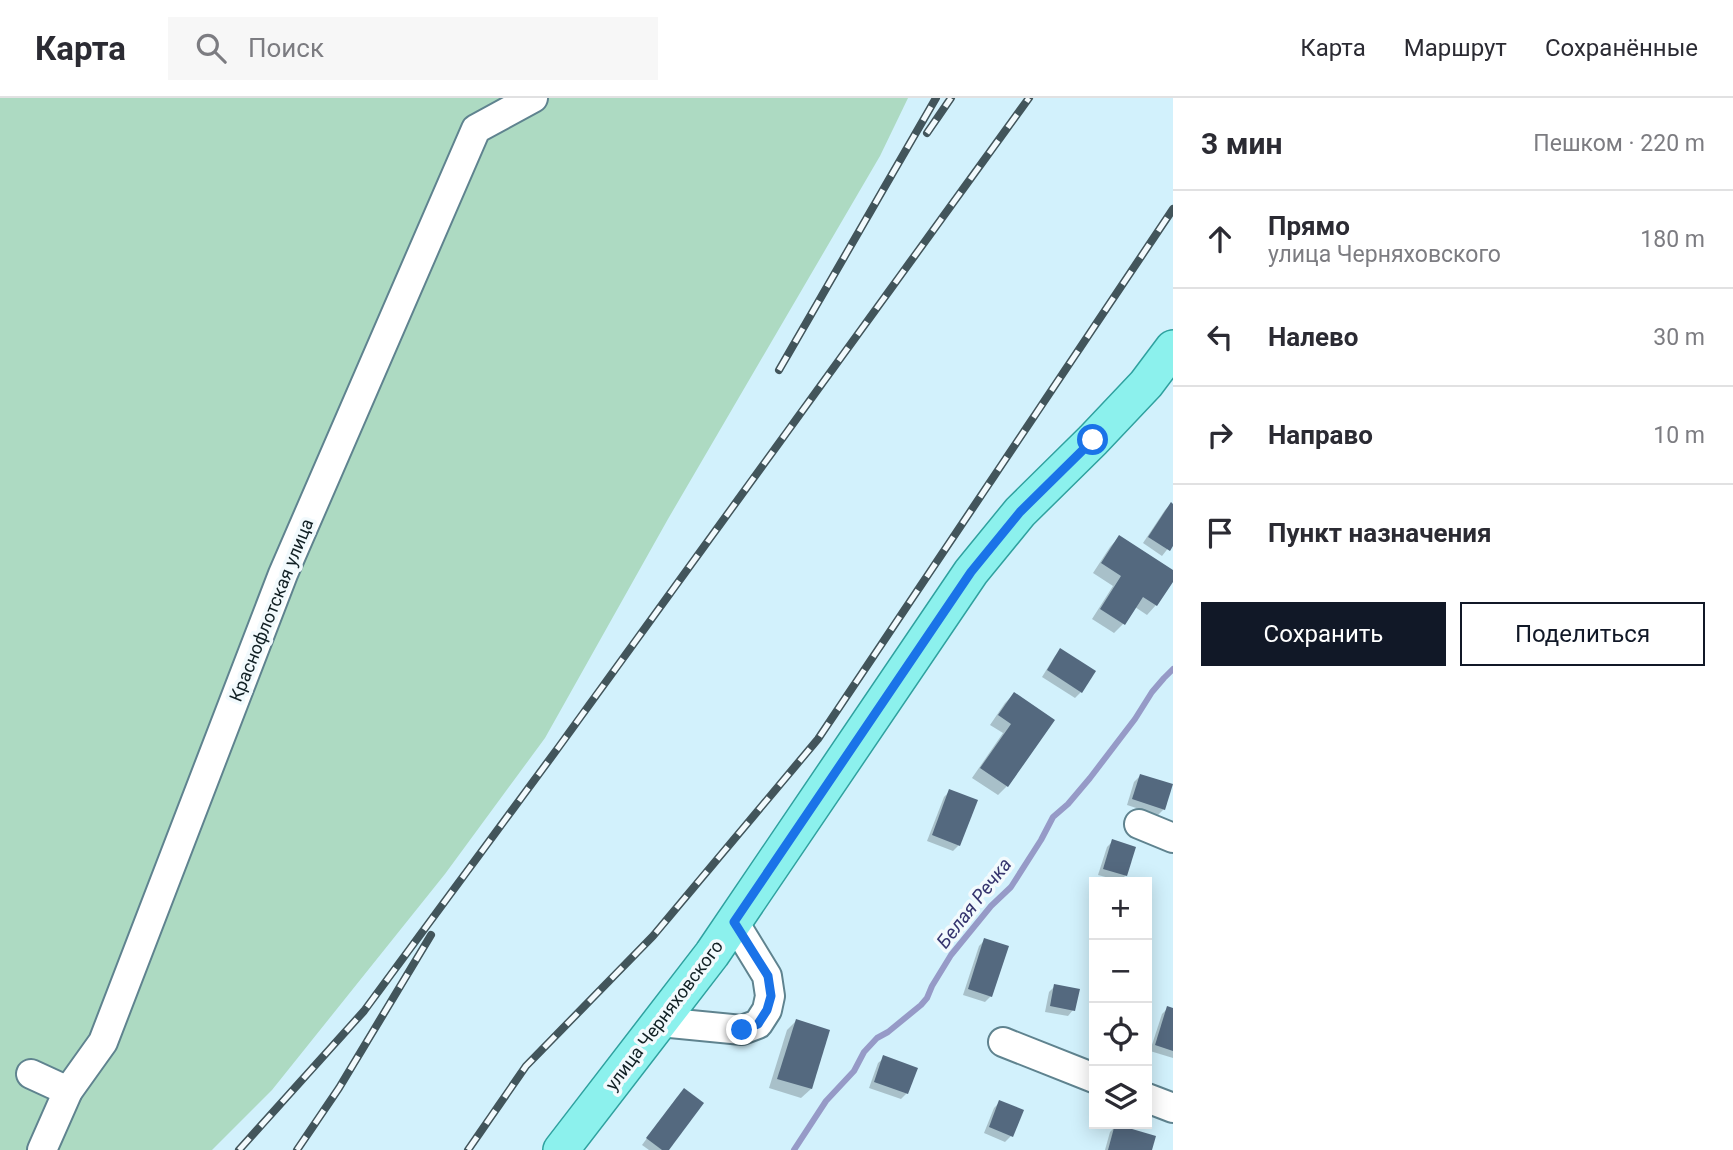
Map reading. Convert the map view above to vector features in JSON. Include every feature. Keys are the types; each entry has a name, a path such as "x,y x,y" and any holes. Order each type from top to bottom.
{"main road":[{"name":"улица Черняховского","path":"561,1150 712,954 971,572 1020,512 1146,384 1173,348"}],"street":[{"name":"Краснофлотская улица","path":"42,1150 68,1091 103,1042 283,574 475,130 486,98"},
{"path":"475,130 533,98"},
{"path":"1139,824 1173,838"},
{"path":"660,1022 742,1030 758,1024 767,1010 771,996 768,976 734,922"},
{"path":"1003,1042 1089,1076"},
{"path":"31,1074 68,1091"},
{"path":"1152,1100 1173,1108"}],"green space":[{"path":"0,98 908,98 880,156 668,519 545,738 445,874 272,1090 212,1150 0,1150"}],"building":[{"path":"1171,502 1173,546 1170,551 1148,537"},
{"path":"1119,535 1173,570 1173,582 1157,606 1143,597 1125,625 1100,609 1121,576 1101,563"},
{"path":"1060,648 1096,671 1082,693 1047,670"},
{"path":"1014,692 1055,720 1008,787 980,768 1011,724 998,715"},
{"path":"1140,774 1173,784 1165,810 1132,799"},
{"path":"949,789 978,800 960,846 932,835"},
{"path":"1112,839 1136,847 1127,876 1103,869"},
{"path":"984,938 1009,946 992,997 968,989"},
{"path":"1054,984 1080,989 1075,1011 1050,1006"},
{"path":"1167,1006 1173,1008 1173,1051 1155,1045"},
{"path":"796,1019 830,1030 812,1089 777,1079"},
{"path":"883,1055 918,1068 908,1094 874,1082"},
{"path":"684,1088 704,1103 669,1150 662,1150 646,1138"},
{"path":"999,1100 1024,1110 1013,1137 989,1127"},
{"path":"1114,1129 1132,1129 1156,1136 1152,1150 1108,1150"}],"waterway":[{"name":"Белая Речка","path":"794,1150 826,1101 854,1071 864,1052 877,1038 888,1032 927,998 951,955 991,906 1011,887 1053,817 1090,778 1152,692 1173,669"}],"railway":[{"path":"779,370 936,98"},
{"path":"927,133 951,98"},
{"path":"239,1150 364,1011 1029,98"},
{"path":"468,1150 526,1066 653,936 818,739 1173,209"},
{"path":"297,1150 339,1088 431,935"}],"route":[{"path":"742,1030 758,1024 767,1010 771,996 768,976 734,922 971,572 1020,512 1093,440"}]}
